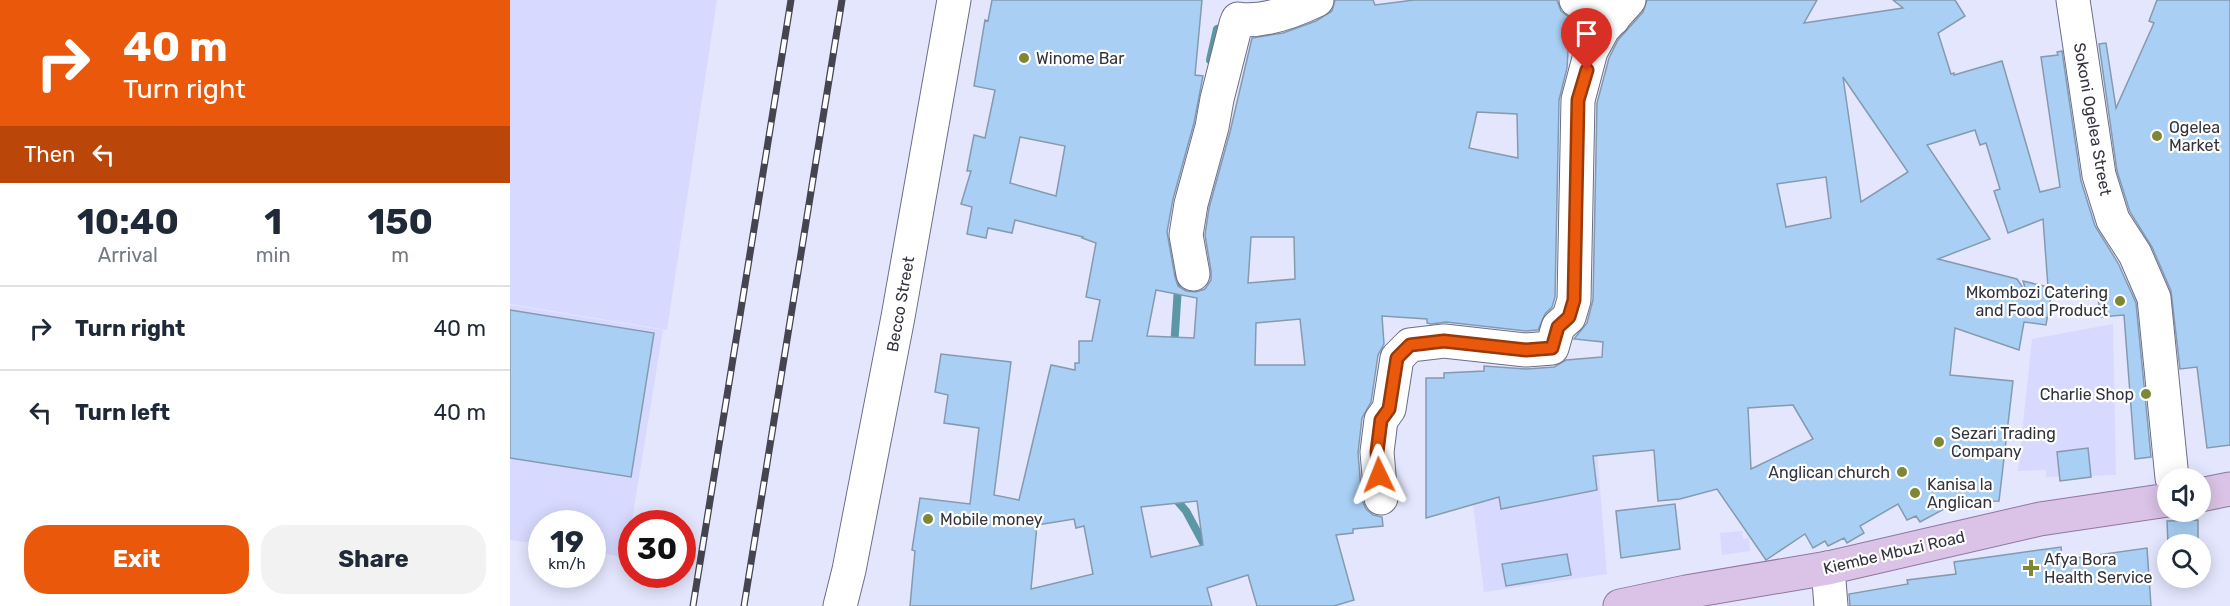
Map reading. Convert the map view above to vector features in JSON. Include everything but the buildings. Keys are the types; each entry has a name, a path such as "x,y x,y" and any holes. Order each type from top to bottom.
{"main road":[{"path":"2211,493 2230,489"},
{"name":"Kiembe Mbuzi Road","path":"1620,606 1686,592 1828,568 2040,519 2157,502"}],"street":[{"name":"Becco Street","path":"840,606 898,317 954,0"},
{"path":"1193,273 1186,235 1191,204 1238,19 1249,21 1296,10 1317,0"},
{"path":"1381,498 1377,452 1381,420 1389,409 1397,358 1410,345 1444,341 1526,350 1552,348 1558,327 1569,317 1574,300 1578,100 1591,51 1604,29 1621,10 1576,0"},
{"name":"Sokoni Ogelea Street","path":"2073,0 2099,174 2113,220 2135,254 2154,298 2171,468"},
{"path":"1828,568 1831,606"}],"shaded area":[{"path":"510,0 717,0 667,330 510,304"},
{"path":"510,305 663,330 634,510 618,510 618,556 606,554 606,510 528,510 528,542 510,540"},
{"path":"2113,324 2116,475 2046,477 2046,470 2018,471 2032,339"},
{"path":"1597,451 1607,574 1484,592 1469,473"},
{"path":"1742,531 1743,539 1749,538 1750,551 1722,555 1720,533"}],"waterway":[{"path":"1210,60 1217,29 1226,26"},
{"path":"1174,348 1179,272"},
{"path":"1173,496 1186,511 1206,548"}],"railway":[{"path":"693,606 791,0"},
{"path":"744,606 842,0"}],"place":[{"name":"Winome Bar","path":"1024,58"},
{"name":"Ogelea Market","path":"2157,136"},
{"name":"Mkombozi Catering and Food Product","path":"2120,301"},
{"name":"Charlie Shop","path":"2146,394"},
{"name":"Sezari Trading Company","path":"1939,442"},
{"name":"Anglican church","path":"1902,472"},
{"name":"Kanisa la Anglican","path":"1915,493"},
{"name":"Mobile money","path":"928,519"},
{"name":"Afya Bora Health Service","path":"2031,568"}],"route":[{"path":"1379,475 1377,452 1381,420 1389,409 1397,358 1410,345 1444,341 1526,350 1552,348 1558,327 1569,317 1574,300 1578,100 1587,70"}]}
